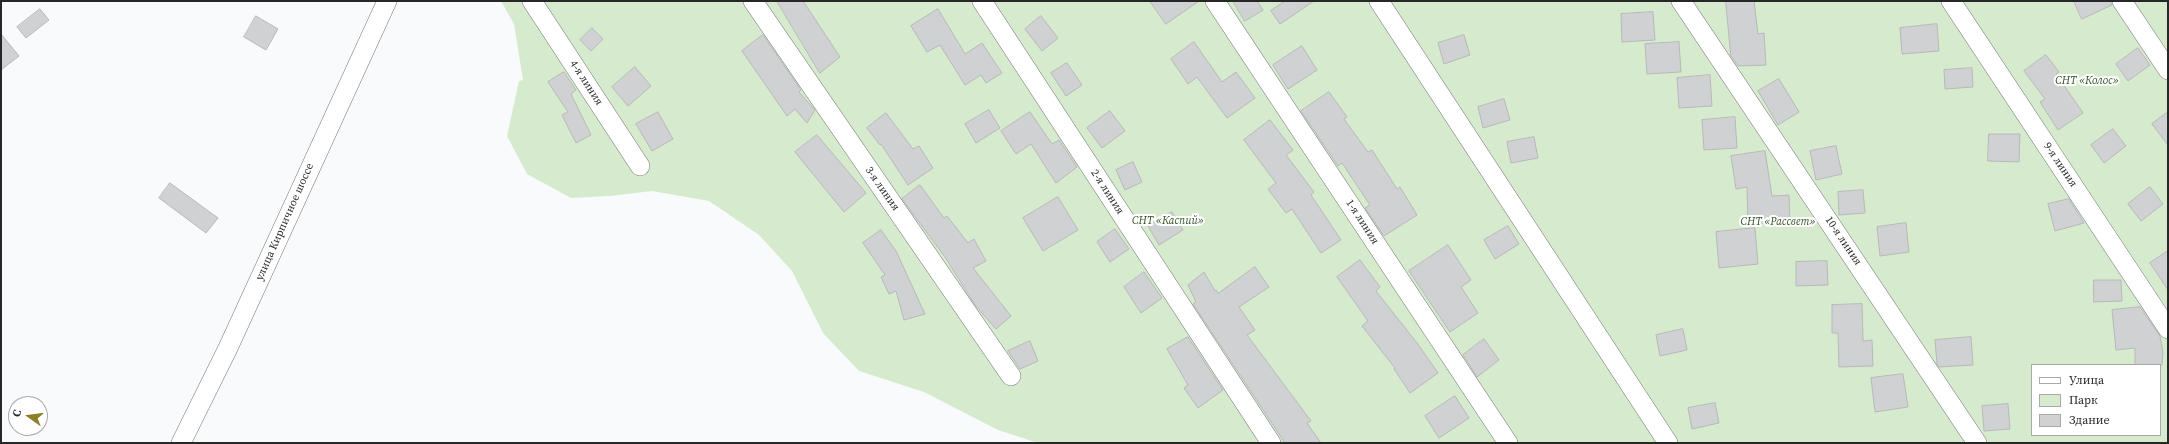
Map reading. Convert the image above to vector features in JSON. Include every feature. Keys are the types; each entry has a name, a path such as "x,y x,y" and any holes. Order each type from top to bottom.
{"street":[{"name":"улица Кирпичное шоссе","path":"181,443 228,348 387,1"},
{"name":"4-я линия","path":"532,1 640,166"},
{"name":"3-я линия","path":"753,1 1011,376"},
{"name":"2-я линия","path":"982,1 1272,443"},
{"name":"1-я линия","path":"1215,1 1508,443"},
{"path":"1379,1 1668,443"},
{"name":"10-я линия","path":"1681,1 1977,443"},
{"name":"9-я линия","path":"1951,1 2168,328"},
{"path":"2122,1 2168,70"}],"green space":[{"path":"501,1 2168,1 2168,443 1038,443 998,430 924,392 859,371 823,333 792,271 759,235 709,201 652,191 610,196 571,198 527,174 507,136 519,81 523,80 514,24"}],"building":[{"path":"777,1 803,1 840,57 820,73"},
{"path":"1150,1 1199,1 1166,24"},
{"path":"1233,1 1257,1 1263,10 1245,21"},
{"path":"1285,1 1314,1 1280,24 1271,11"},
{"path":"1726,1 1754,1 1758,34 1764,33 1766,65 1738,66 1731,56"},
{"path":"2074,1 2111,1 2112,5 2082,19"},
{"path":"40,9 49,20 26,38 17,27"},
{"path":"938,9 965,54 982,43 1002,73 986,83 981,75 965,85 940,45 927,52 911,26"},
{"path":"1653,12 1655,40 1622,42 1621,14"},
{"path":"256,16 278,29 266,50 244,37"},
{"path":"1041,16 1058,38 1042,51 1025,29"},
{"path":"1937,24 1939,51 1902,54 1900,28"},
{"path":"592,28 603,39 591,51 580,40"},
{"path":"1,34 19,56 1,70"},
{"path":"763,35 801,90 799,92 815,110 807,123 795,109 787,116 742,51"},
{"path":"1464,35 1470,55 1444,64 1438,43"},
{"path":"1194,42 1222,82 1236,72 1255,98 1227,118 1197,77 1188,84 1171,59"},
{"path":"1679,42 1681,72 1647,74 1645,44"},
{"path":"1302,46 1317,70 1288,89 1273,65"},
{"path":"2138,48 2150,65 2128,81 2116,64"},
{"path":"2046,55 2059,72 2056,74 2083,113 2058,130 2040,102 2045,99 2024,71"},
{"path":"1067,63 1082,85 1066,96 1051,73"},
{"path":"635,67 651,86 628,106 612,87"},
{"path":"1972,68 1973,87 1945,89 1944,70"},
{"path":"564,72 576,90 571,94 591,135 576,143 562,115 568,112 548,82"},
{"path":"1710,75 1712,106 1679,108 1677,78"},
{"path":"1779,79 1799,112 1778,125 1758,91"},
{"path":"1329,92 1347,117 1344,119 1368,152 1372,150 1397,189 1400,187 1417,215 1384,236 1365,208 1370,205 1342,163 1338,166 1301,111"},
{"path":"1504,99 1510,120 1483,128 1478,107"},
{"path":"989,110 1000,128 976,143 965,124"},
{"path":"1110,111 1125,131 1102,148 1087,128"},
{"path":"658,112 673,139 652,151 636,124"},
{"path":"1030,112 1052,144 1059,140 1077,167 1056,183 1031,144 1016,154 1001,131"},
{"path":"2168,112 2168,145 2152,124"},
{"path":"886,113 913,149 919,146 933,168 908,185 881,144 880,145 867,128"},
{"path":"1735,117 1737,148 1704,150 1702,120"},
{"path":"1270,120 1293,150 1286,155 1314,192 1311,195 1341,240 1321,253 1292,209 1286,213 1268,189 1276,183 1244,140"},
{"path":"2113,129 2126,146 2104,163 2091,145"},
{"path":"1989,134 2020,134 2019,162 1988,161"},
{"path":"817,135 866,193 844,212 795,152"},
{"path":"1534,137 1538,158 1511,163 1507,142"},
{"path":"1836,146 1842,174 1816,180 1810,151"},
{"path":"1765,151 1772,196 1789,195 1790,223 1748,224 1747,187 1736,189 1731,156"},
{"path":"1133,162 1142,182 1125,190 1116,170"},
{"path":"170,183 218,218 206,233 159,198"},
{"path":"920,185 944,218 947,216 968,243 974,239 986,261 973,268 1011,316 996,329 975,305 945,257 902,199"},
{"path":"2150,187 2163,204 2141,221 2128,204"},
{"path":"1863,190 1865,213 1839,215 1838,192"},
{"path":"1058,197 1078,230 1043,251 1023,218"},
{"path":"2069,199 2084,223 2055,231 2048,204"},
{"path":"1172,212 1183,230 1159,245 1148,226"},
{"path":"1906,223 1909,252 1880,256 1877,227"},
{"path":"1508,226 1519,244 1495,259 1484,240"},
{"path":"1755,228 1758,264 1719,268 1716,232"},
{"path":"1115,229 1129,249 1110,262 1097,242"},
{"path":"881,230 896,251 925,314 904,320 896,291 889,294 881,277 885,275 863,243"},
{"path":"1448,245 1471,280 1461,287 1478,313 1450,332 1409,271"},
{"path":"2168,251 2168,290 2150,263"},
{"path":"1360,260 1380,287 1376,291 1417,343 1438,373 1410,393 1394,369 1395,368 1362,326 1368,321 1337,277"},
{"path":"1827,261 1828,285 1796,286 1796,262"},
{"path":"1255,267 1269,287 1239,307 1255,330 1247,335 1311,421 1307,423 1321,443 1285,443 1193,304 1196,302 1188,285 1204,272 1215,291 1216,290 1218,293"},
{"path":"1144,272 1162,298 1141,313 1124,287"},
{"path":"2094,280 2121,280 2122,301 2094,302"},
{"path":"1862,304 1863,341 1872,340 1873,366 1839,367 1838,333 1832,333 1832,305"},
{"path":"2140,307 2160,336 2163,352 2162,365 2135,364 2135,348 2116,350 2112,310"},
{"path":"1683,329 1687,350 1660,356 1656,335"},
{"path":"1188,337 1223,390 1198,408 1184,388 1188,385 1167,349"},
{"path":"1971,337 1973,365 1939,367 1937,364 1935,340"},
{"path":"1484,339 1499,360 1477,377 1463,355"},
{"path":"1030,341 1038,361 1020,369 1008,351"},
{"path":"1903,374 1908,407 1875,412 1871,378"},
{"path":"1455,396 1469,418 1439,438 1425,416"},
{"path":"1715,403 1719,423 1692,429 1688,408"},
{"path":"2008,404 2010,429 1984,431 1982,406"}],"park label":[{"name":"СНТ «Колос»","path":"2087,81"},
{"name":"СНТ «Каспий»","path":"1168,221"},
{"name":"СНТ «Рассвет»","path":"1778,222"}]}
